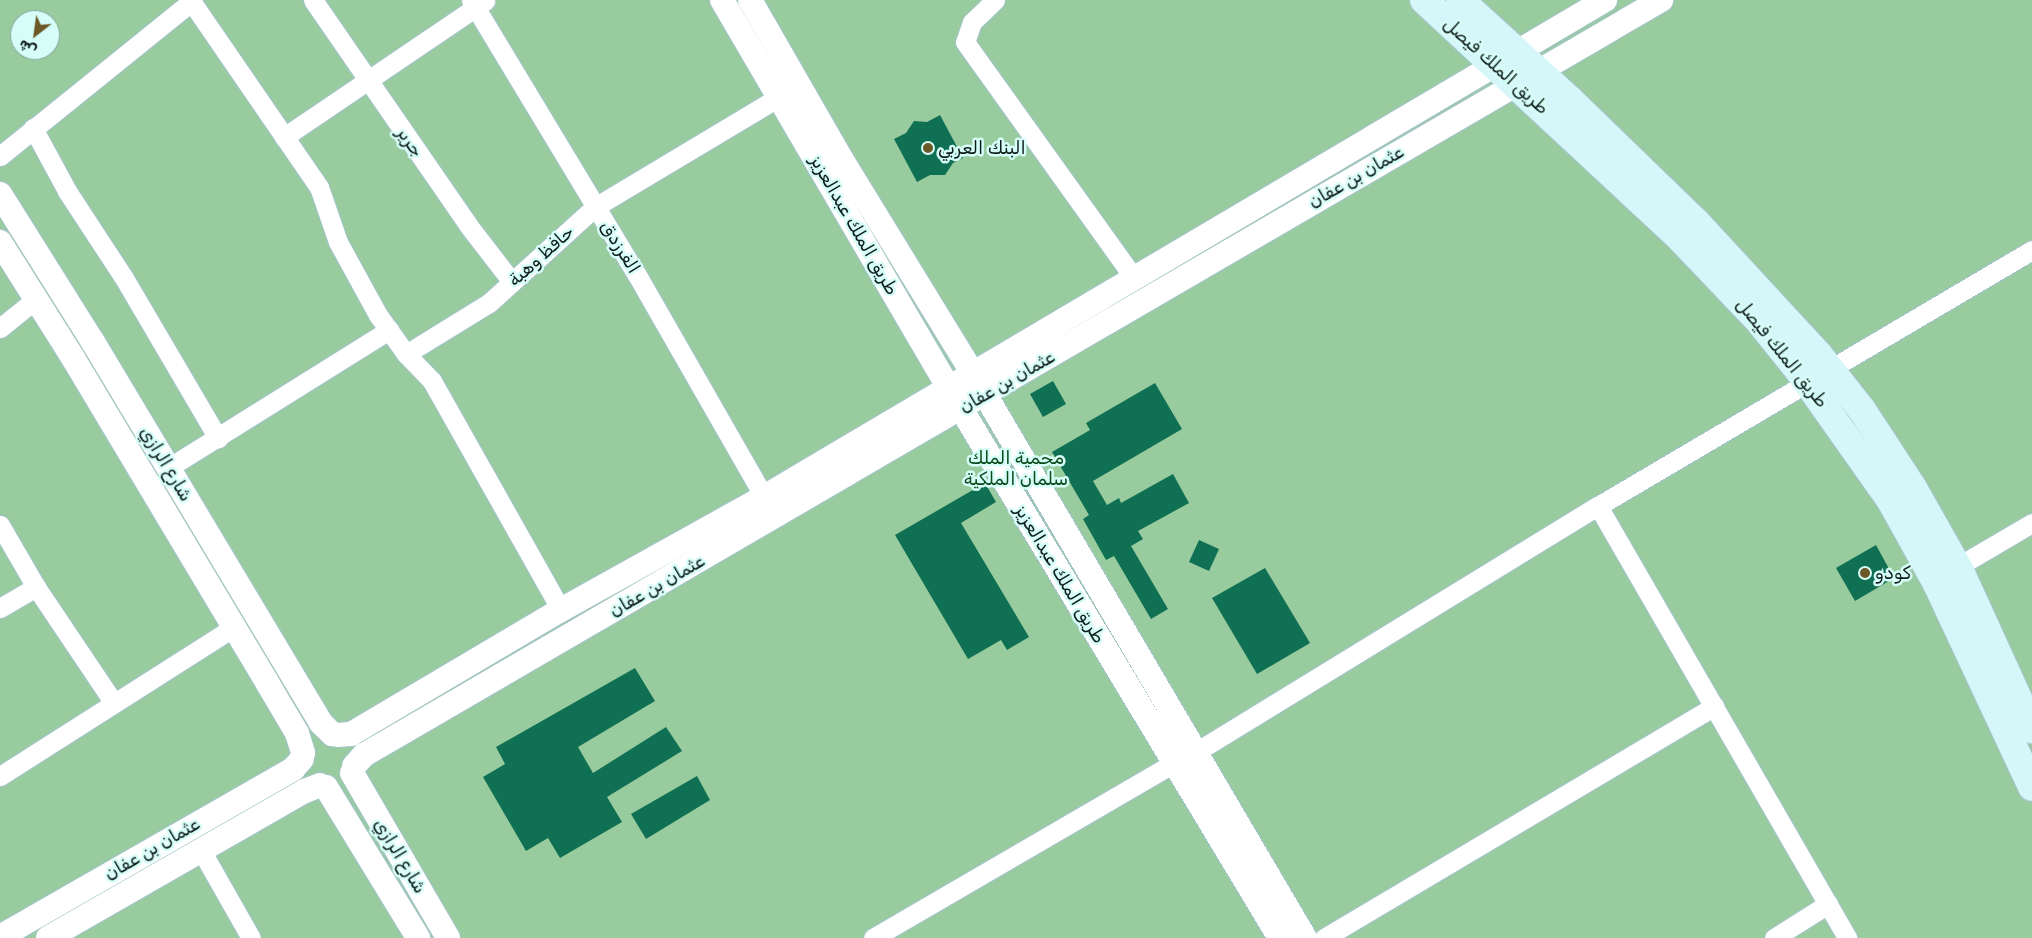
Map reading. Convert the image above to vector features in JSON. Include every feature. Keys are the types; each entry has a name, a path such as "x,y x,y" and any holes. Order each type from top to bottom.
{"main road":[{"name":"طريق الملك فيصل","path":"1424,0 1492,64 1528,78 1697,223 1819,376 1938,584 2032,787"},
{"name":"طريق الملك فيصل","path":"1460,0 1516,52 1528,78"},
{"name":"طريق الملك فيصل","path":"1819,376 1862,410 1913,488 1958,567 2032,729"}],"street":[{"name":"جرير","path":"313,0 368,82 512,282"},
{"name":"طريق الملك عبدالعزيز","path":"722,0 961,409 1280,938"},
{"name":"طريق الملك عبدالعزيز","path":"750,0 842,160 973,374 1305,938"},
{"path":"995,0 972,22 965,42 1134,278"},
{"name":"عثمان بن عفان","path":"335,734 351,734 561,610 764,497 1492,64 1605,0"},
{"name":"عثمان بن عفان","path":"353,770 364,755 1661,0"},
{"path":"0,156 192,1 319,187 338,242 389,330 406,354 432,381 561,610"},
{"path":"284,137 368,82 477,2"},
{"name":"الفرزدق","path":"477,2 764,497"},
{"name":"حافظ وهبة","path":"406,354 489,303 595,207 779,97"},
{"path":"33,128 67,191 124,278 218,438"},
{"name":"شارع الرازي","path":"0,194 321,723 335,734"},
{"name":"شارع الرازي","path":"0,242 297,733 302,756"},
{"path":"1196,752 1598,506 2032,250"},
{"path":"0,328 36,299"},
{"path":"168,468 389,330"},
{"path":"1598,506 1847,938"},
{"path":"1958,567 2032,523"},
{"path":"0,525 36,587 114,703"},
{"path":"0,608 36,587"},
{"path":"0,776 234,627"},
{"path":"1324,938 1714,706"},
{"path":"335,734 350,744 354,753 353,770 346,781 323,786 308,778 302,756 312,739 335,734"},
{"name":"عثمان بن عفان","path":"0,937 293,768 302,756"},
{"path":"873,938 1174,762"},
{"name":"شارع الرازي","path":"353,770 448,938"},
{"name":"عثمان بن عفان","path":"48,938 304,791 323,786"},
{"name":"شارع الرازي","path":"323,786 418,938"},
{"path":"201,850 251,938"},
{"path":"1774,938 1828,904"}],"green space":[{"name":"محمية الملك سلمان الملكية","path":"0,0 2032,0 2032,938 0,938"}],"building":[{"name":"البنك العربي","path":"940,115 963,158 953,163 945,175 930,175 917,182 894,139 906,133 914,121 927,122"},
{"path":"1053,381 1066,404 1043,417 1030,394"},
{"path":"1155,383 1182,429 1093,481 1107,505 1119,498 1121,503 1173,474 1189,503 1138,531 1143,539 1131,546 1168,609 1151,619 1114,556 1106,560 1083,519 1089,515 1052,452 1090,430 1086,423"},
{"path":"985,483 996,502 961,523 1029,637 1007,650 1001,640 968,659 895,535"},
{"path":"1199,540 1219,549 1209,571 1189,562"},
{"name":"كودو","path":"1876,545 1894,578 1855,601 1836,568"},
{"path":"1265,568 1310,643 1257,674 1212,598"},
{"path":"635,668 655,701 578,747 593,773 666,727 682,751 607,797 622,822 560,858 548,838 526,851 483,777 505,764 496,747"},
{"path":"697,776 710,800 646,839 631,814"}],"place":[{"name":"البنك العربي","path":"928,148"},
{"name":"كودو","path":"1865,573"}]}
